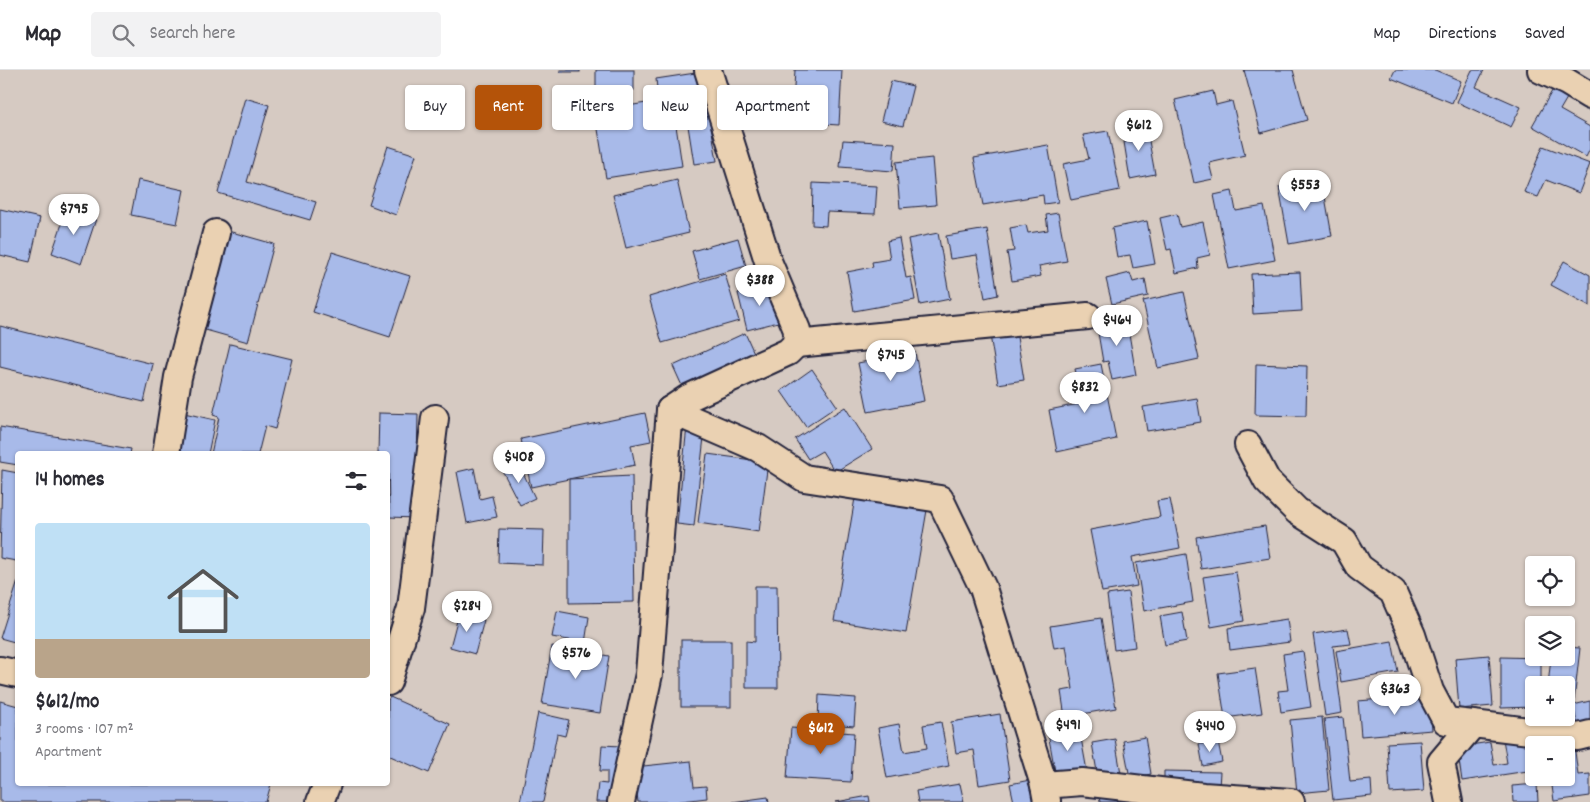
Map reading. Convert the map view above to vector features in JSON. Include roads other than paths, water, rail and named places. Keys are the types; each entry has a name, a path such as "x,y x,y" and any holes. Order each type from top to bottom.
{"street":[{"path":"708,70 768,261 797,330 796,344"},
{"path":"1541,70 1567,82 1590,96"},
{"path":"166,451 178,377 216,233"},
{"path":"670,410 688,398 788,352 796,344 1088,316"},
{"path":"670,410 758,448 804,478 940,499 983,588 1046,794 1082,782 1203,796 1291,802"},
{"path":"621,802 649,674 670,410"},
{"path":"390,676 412,608 435,418"},
{"path":"1248,445 1267,481 1297,511 1344,541 1359,567 1393,592 1412,634 1430,691 1446,721 1578,737 1590,734"},
{"path":"0,670 15,673"},
{"path":"1449,802 1441,762 1473,724"},
{"path":"320,802 326,786"}]}
